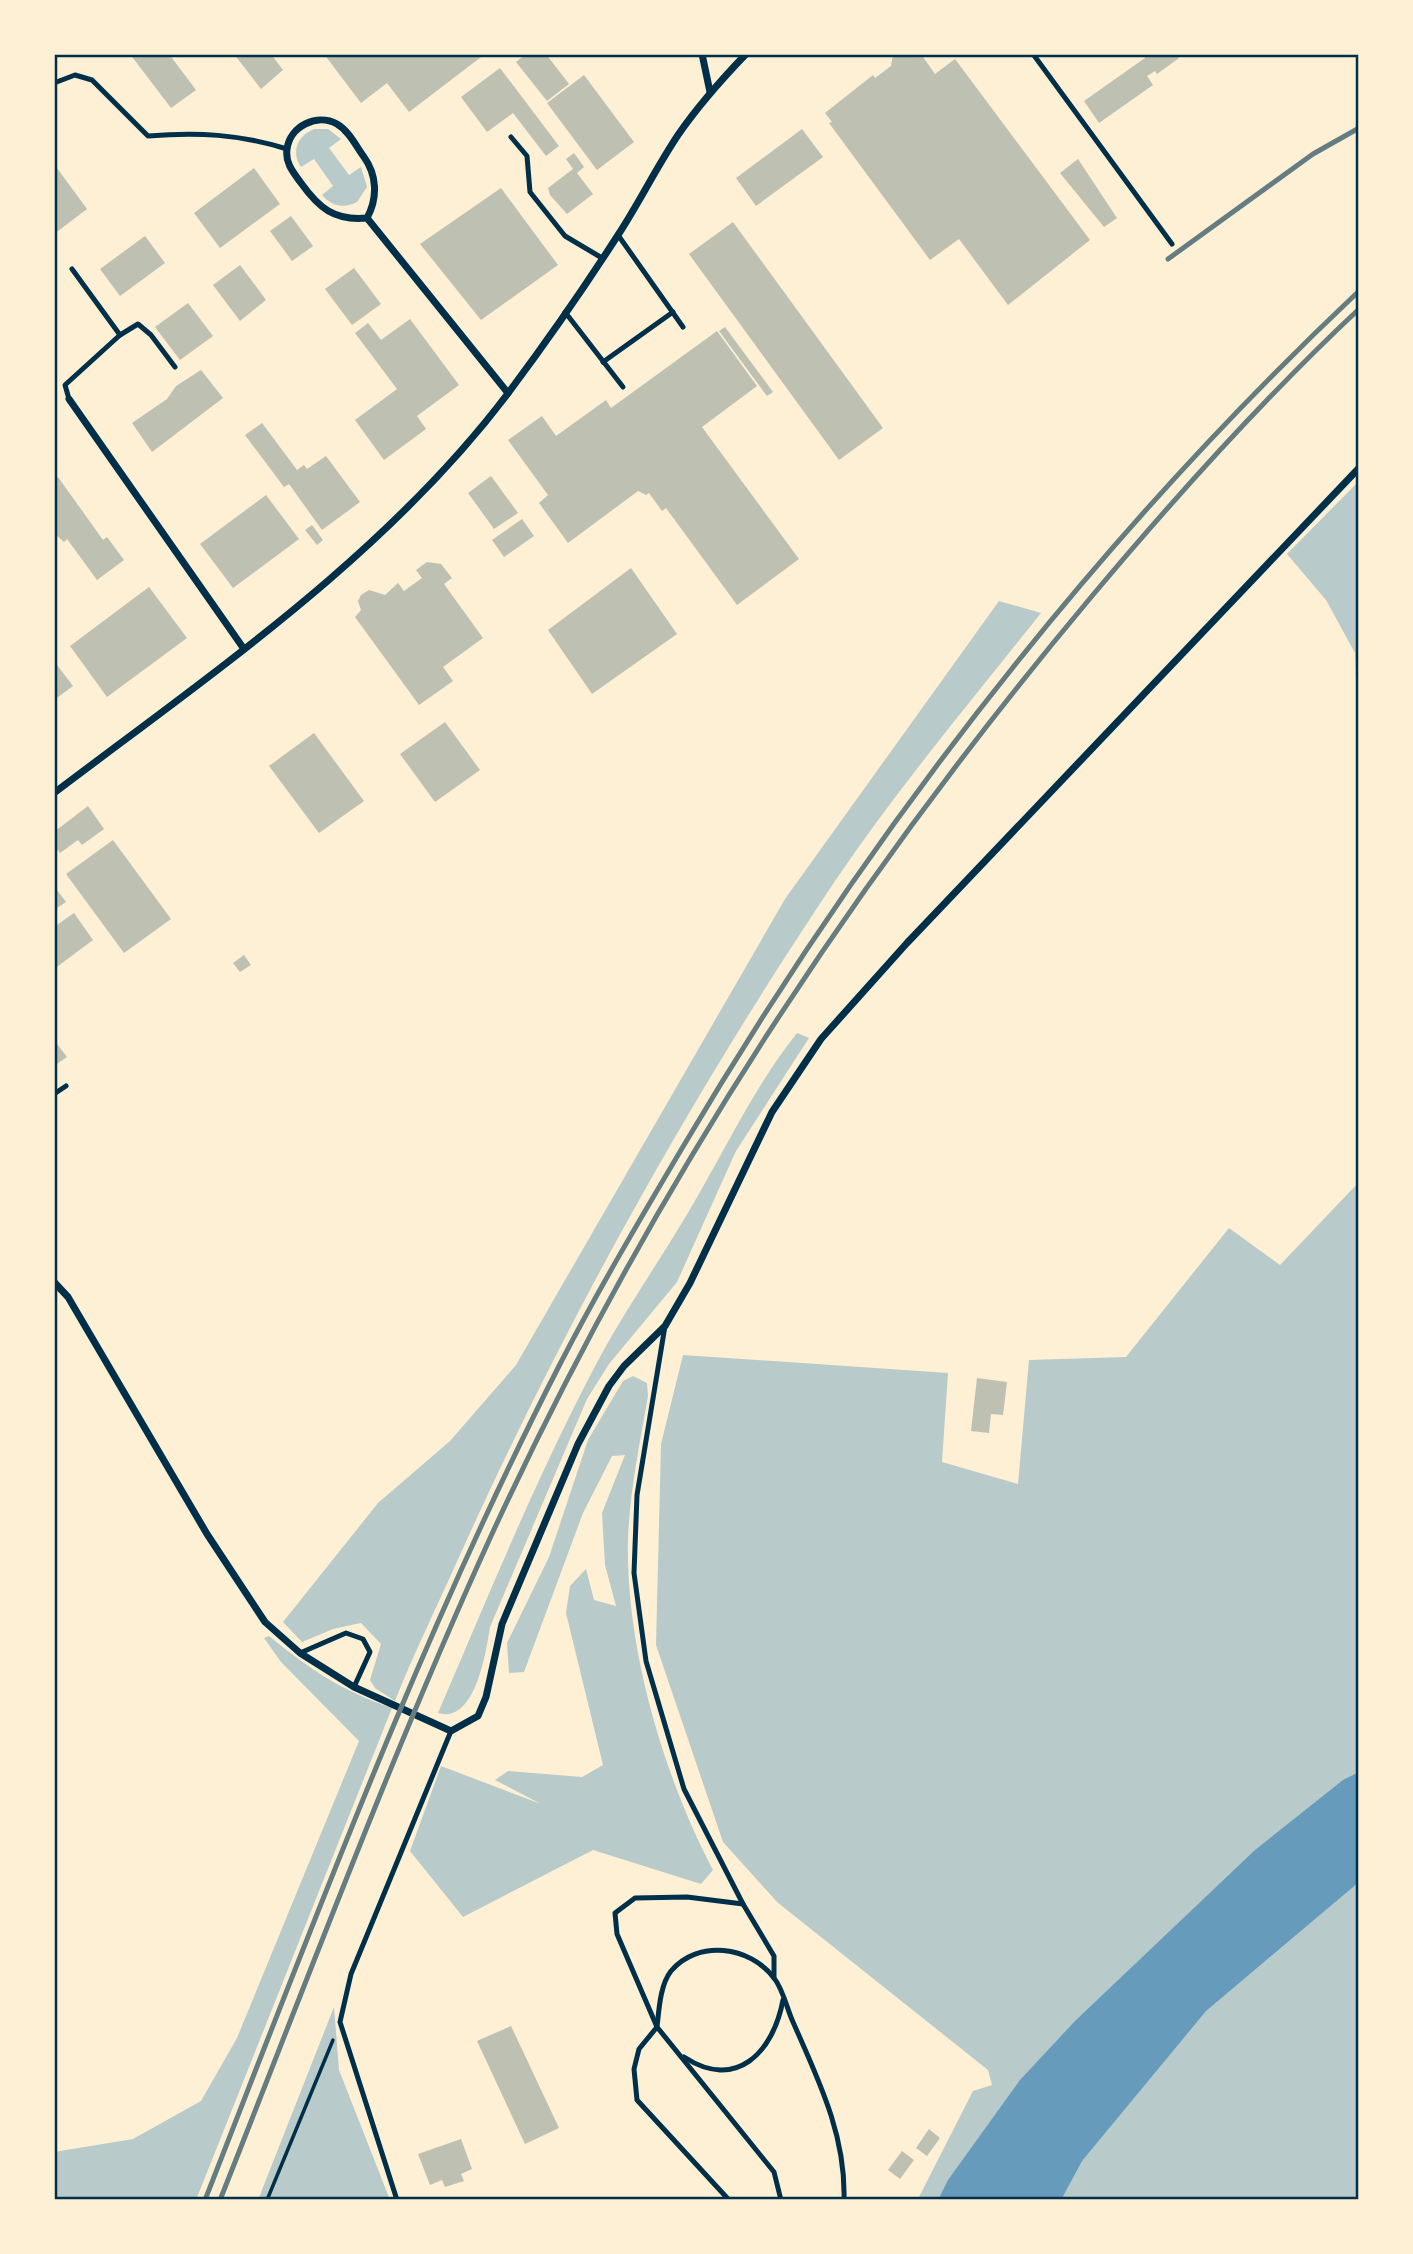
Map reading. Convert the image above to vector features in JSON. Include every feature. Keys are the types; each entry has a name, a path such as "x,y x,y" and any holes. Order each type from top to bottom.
{"street":[{"path":"702,54 710,92"},
{"path":"54,793 244,649 381,536 420,496 508,393 618,235 678,136 710,92 746,54"},
{"path":"328,121 345,130 372,168 375,194 367,218 344,218 323,210 290,167 287,149 294,132 309,122 328,121"},
{"path":"367,218 508,393"},
{"path":"69,399 244,649"},
{"path":"54,1282 68,1297 207,1534 265,1622 300,1653 354,1688 392,1705 451,1731 478,1716 486,1697 502,1624 578,1444 609,1386 624,1366 665,1326 690,1283 772,1112 821,1039 907,943 1359,468"}],"lane":[{"path":"1033,54 1172,244"},
{"path":"54,83 75,75 92,79 148,136 183,133 248,137 287,149"},
{"path":"511,137 527,156 530,192 565,236 602,258"},
{"path":"618,235 683,327"},
{"path":"72,269 120,335"},
{"path":"565,312 623,387"},
{"path":"603,362 673,312"},
{"path":"69,399 65,384 120,335 138,324 151,335 175,367"},
{"path":"54,1094 66,1086"},
{"path":"665,1326 637,1495 634,1573 646,1661 684,1789 743,1904 774,1956 774,1978 829,2101 845,2176 844,2200"},
{"path":"300,1653 346,1633 363,1639 370,1651 354,1688"},
{"path":"397,2200 340,2022 351,1974 451,1731"},
{"path":"743,1904 687,1897 635,1898 615,1913 617,1934 657,2027 774,2172 781,2200"},
{"path":"729,2200 637,2100 634,2069 639,2049 657,2027 660,2000 670,1972 691,1955 719,1949 746,1955 774,1978"},
{"path":"679,2054 702,2069 721,2071 744,2064 763,2051 778,2026 783,2000"}],"path":[{"path":"267,2200 340,2022"}],"shaded area":[{"path":"314,129 328,129 341,139 329,148 349,175 361,167 367,187 357,202 342,206 330,202 322,195 333,186 314,159 301,167 296,156 297,145 303,136"},
{"path":"1359,481 1359,759 1355,653 1326,600 1287,554"},
{"path":"999,601 1041,613 935,745 859,846 729,1046 630,1216 539,1389 496,1477 395,1701 375,1688 370,1680 381,1644 361,1623 333,1629 302,1642 283,1622 378,1503 450,1441 516,1365 785,899"},
{"path":"797,1033 809,1038 736,1151 677,1282 609,1364 587,1399 490,1627 482,1669 470,1697 461,1708 451,1714 438,1713 536,1487 601,1355 688,1212 757,1091"},
{"path":"1359,1182 1359,2200 914,2200 919,2197 973,2091 992,2085 988,2070 777,1902 723,1842 656,1645 661,1444 683,1355 948,1373 942,1462 1018,1484 1029,1360 1126,1357 1229,1228 1280,1265"},
{"path":"633,1376 647,1383 648,1396 629,1520 629,1579 633,1622 640,1665 663,1751 678,1793 713,1870 701,1884 593,1850 463,1917 410,1851 441,1766 541,1804 495,1780 508,1771 582,1777 603,1765 566,1613 570,1586 586,1569 594,1600 616,1606 605,1565 602,1513 625,1455 612,1456 583,1513 524,1672 509,1673 507,1643 549,1557 588,1440 623,1381"},
{"path":"269,1636 328,1678 392,1708 196,2200 54,2200 54,2152 133,2139 201,2101 237,2038 359,1741 281,1662 264,1638"},
{"path":"334,2007 339,2070 390,2200 258,2200"}],"water":[{"path":"1359,1772 1359,1882 1206,2011 1082,2161 1061,2200 938,2200 948,2180 1020,2080 1075,2021 1255,1850 1343,1780"}],"building":[{"path":"130,54 169,54 196,90 171,108"},
{"path":"234,54 271,54 283,70 261,89"},
{"path":"324,54 485,54 409,112 387,83 361,103"},
{"path":"526,54 546,54 569,84 547,101 516,62"},
{"path":"893,54 921,54 935,74 955,59 1090,240 1008,305 959,239 930,260 829,123 832,122 825,113 873,75 875,78 891,66"},
{"path":"1143,54 1176,54 1179,58 1157,74 1155,71 1147,76 1153,85 1099,123 1084,101 1145,58"},
{"path":"500,68 559,146 546,156 513,113 487,132 461,97"},
{"path":"584,75 634,142 597,170 547,103"},
{"path":"802,129 823,157 756,206 736,178"},
{"path":"574,153 584,167 577,173 593,194 567,214 550,195 548,188 573,169 566,159"},
{"path":"1078,159 1117,218 1104,227 1060,173"},
{"path":"54,164 87,209 54,234"},
{"path":"254,168 280,204 220,248 194,213"},
{"path":"501,188 558,265 481,320 420,244"},
{"path":"291,216 313,246 292,261 270,231"},
{"path":"733,222 883,428 839,460 689,254"},
{"path":"145,236 165,263 120,296 100,269"},
{"path":"240,265 266,300 240,321 213,285"},
{"path":"354,268 381,304 352,325 325,289"},
{"path":"188,303 213,336 180,360 155,327"},
{"path":"410,319 459,385 417,416 426,429 384,460 355,420 397,389 355,333 368,323 381,340"},
{"path":"725,327 773,392 767,396 719,331"},
{"path":"717,331 757,386 702,427 799,559 737,605 666,508 662,511 649,493 646,495 638,491 568,543 539,503 548,495 508,440 542,416 556,436 606,400 611,408"},
{"path":"201,370 223,398 152,452 132,423 167,399 176,386"},
{"path":"262,423 297,470 304,465 307,469 326,456 360,502 322,530 289,484 284,487 245,435"},
{"path":"491,476 518,513 494,529 468,493"},
{"path":"58,477 103,540 107,537 124,560 97,580 67,539 64,542 54,533 54,480"},
{"path":"266,495 299,539 233,588 200,544"},
{"path":"522,519 534,536 504,557 492,540"},
{"path":"312,525 323,540 317,545 305,530"},
{"path":"427,562 441,564 452,578 444,584 483,638 443,667 453,681 419,705 355,617 361,610 358,601 361,595 369,590 385,595 398,583 404,591 422,578 416,570"},
{"path":"631,568 677,634 592,694 548,630"},
{"path":"149,587 187,638 107,697 70,646"},
{"path":"54,661 73,686 54,700"},
{"path":"445,722 480,770 435,802 400,754"},
{"path":"314,733 364,801 319,833 269,766"},
{"path":"88,806 104,829 82,845 78,840 60,853 58,850 54,853 54,832"},
{"path":"113,840 171,919 124,953 66,874"},
{"path":"54,886 66,902 54,910"},
{"path":"74,913 93,940 54,969 54,927"},
{"path":"244,955 251,965 240,972 233,963"},
{"path":"54,1040 67,1057 54,1066"},
{"path":"977,1378 1007,1382 1003,1415 991,1414 989,1433 971,1431"},
{"path":"511,2026 559,2128 525,2144 477,2041"},
{"path":"929,2129 940,2138 927,2156 916,2148"},
{"path":"461,2139 472,2169 461,2174 464,2181 445,2187 442,2180 430,2185 418,2154"},
{"path":"902,2151 914,2160 900,2179 888,2170"}],"railway":[{"path":"1168,259 1313,154 1359,128"},
{"path":"205,2200 372,1778 461,1570 573,1338 681,1150 828,918 907,806 990,696 1077,590 1167,487 1261,387 1359,291"},
{"path":"220,2200 385,1783 491,1536 552,1410 617,1286 686,1165 760,1046 838,930 919,816 1004,705 1092,596 1188,485 1289,377 1359,309"}]}
